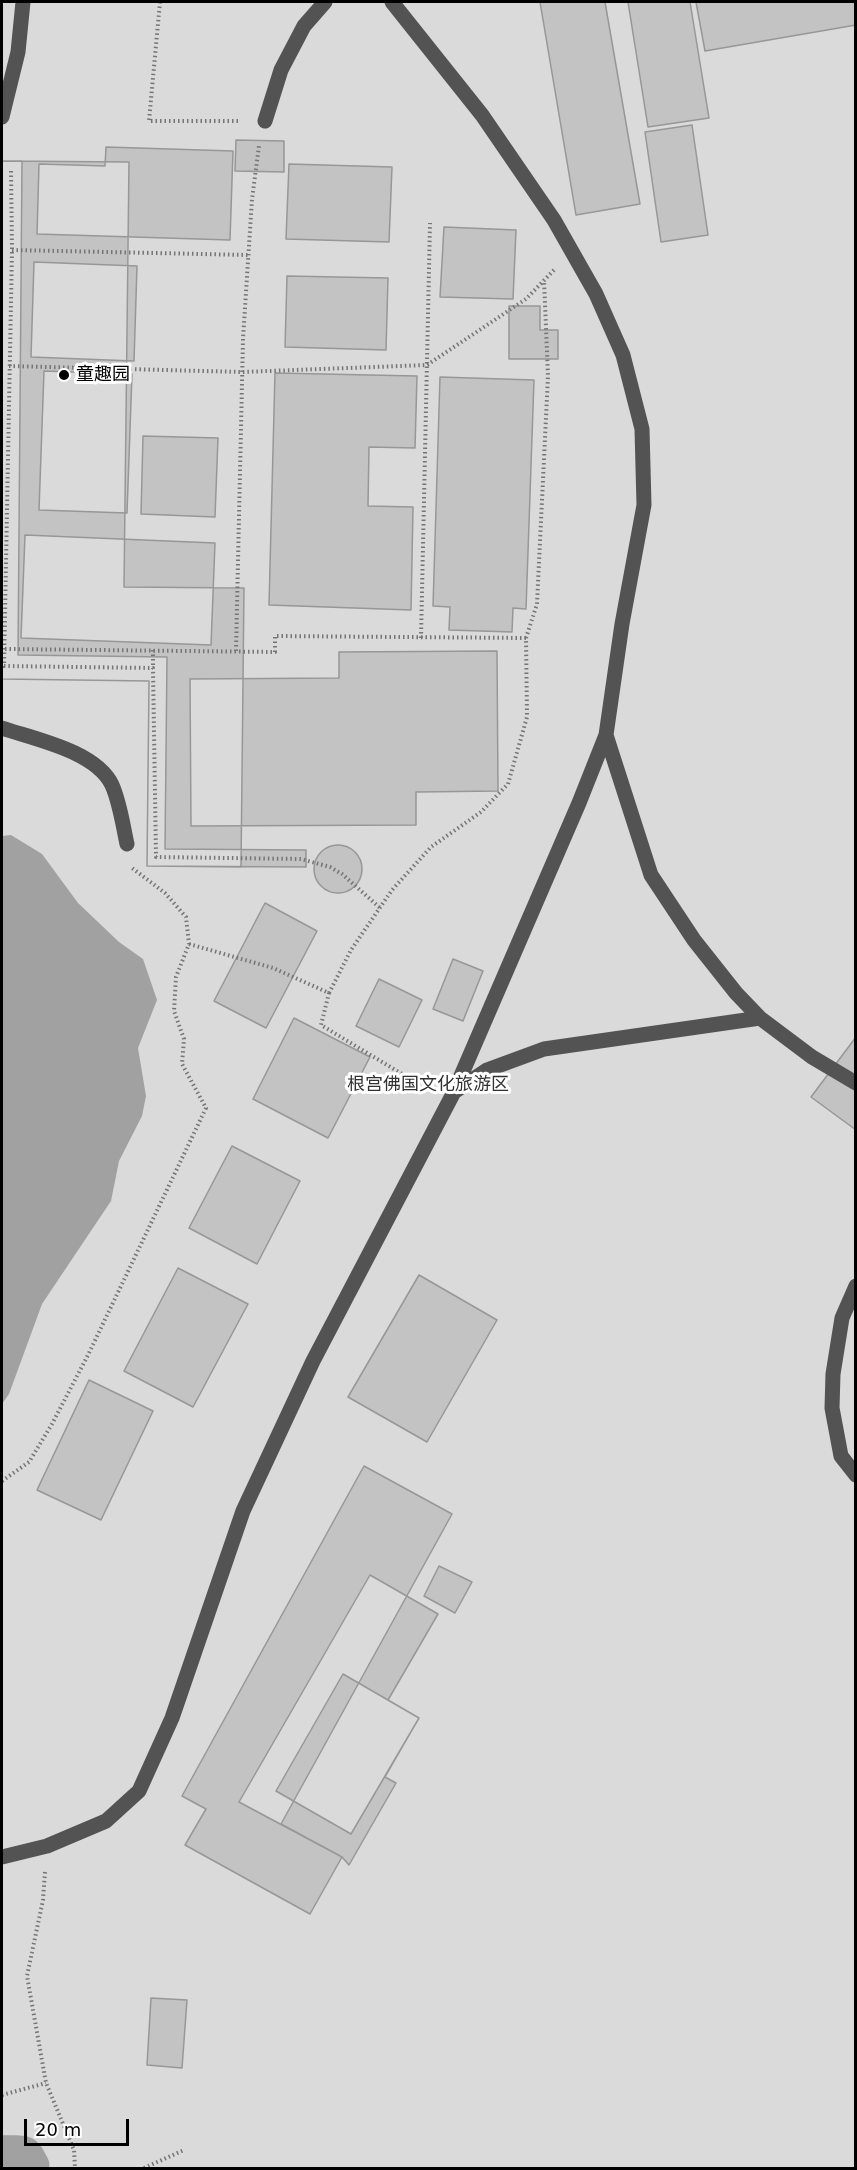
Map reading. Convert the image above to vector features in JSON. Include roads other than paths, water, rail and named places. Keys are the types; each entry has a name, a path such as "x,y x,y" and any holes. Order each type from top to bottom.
{"lane":[{"path":"2,117 18,52 23,2"},
{"path":"266,121 281,70 304,26 325,2"},
{"path":"2,1857 47,1846 106,1821 139,1791 172,1718 243,1511 312,1361 454,1092 606,735 622,624 644,505 642,429 623,355 596,294 554,220 482,115 392,2"},
{"path":"2,728 72,752 101,771 113,787 127,844"},
{"path":"606,735 651,875 694,939 736,993 760,1018 812,1057 855,1083"},
{"path":"454,1092 487,1070 544,1049 760,1018"},
{"path":"855,1286 842,1318 833,1374 832,1408 841,1456 855,1475"}],"place":[{"name":"童趣园","path":"64,375"}],"park label":[{"name":"根宫佛国文化旅游区","path":"428,1085"}]}
